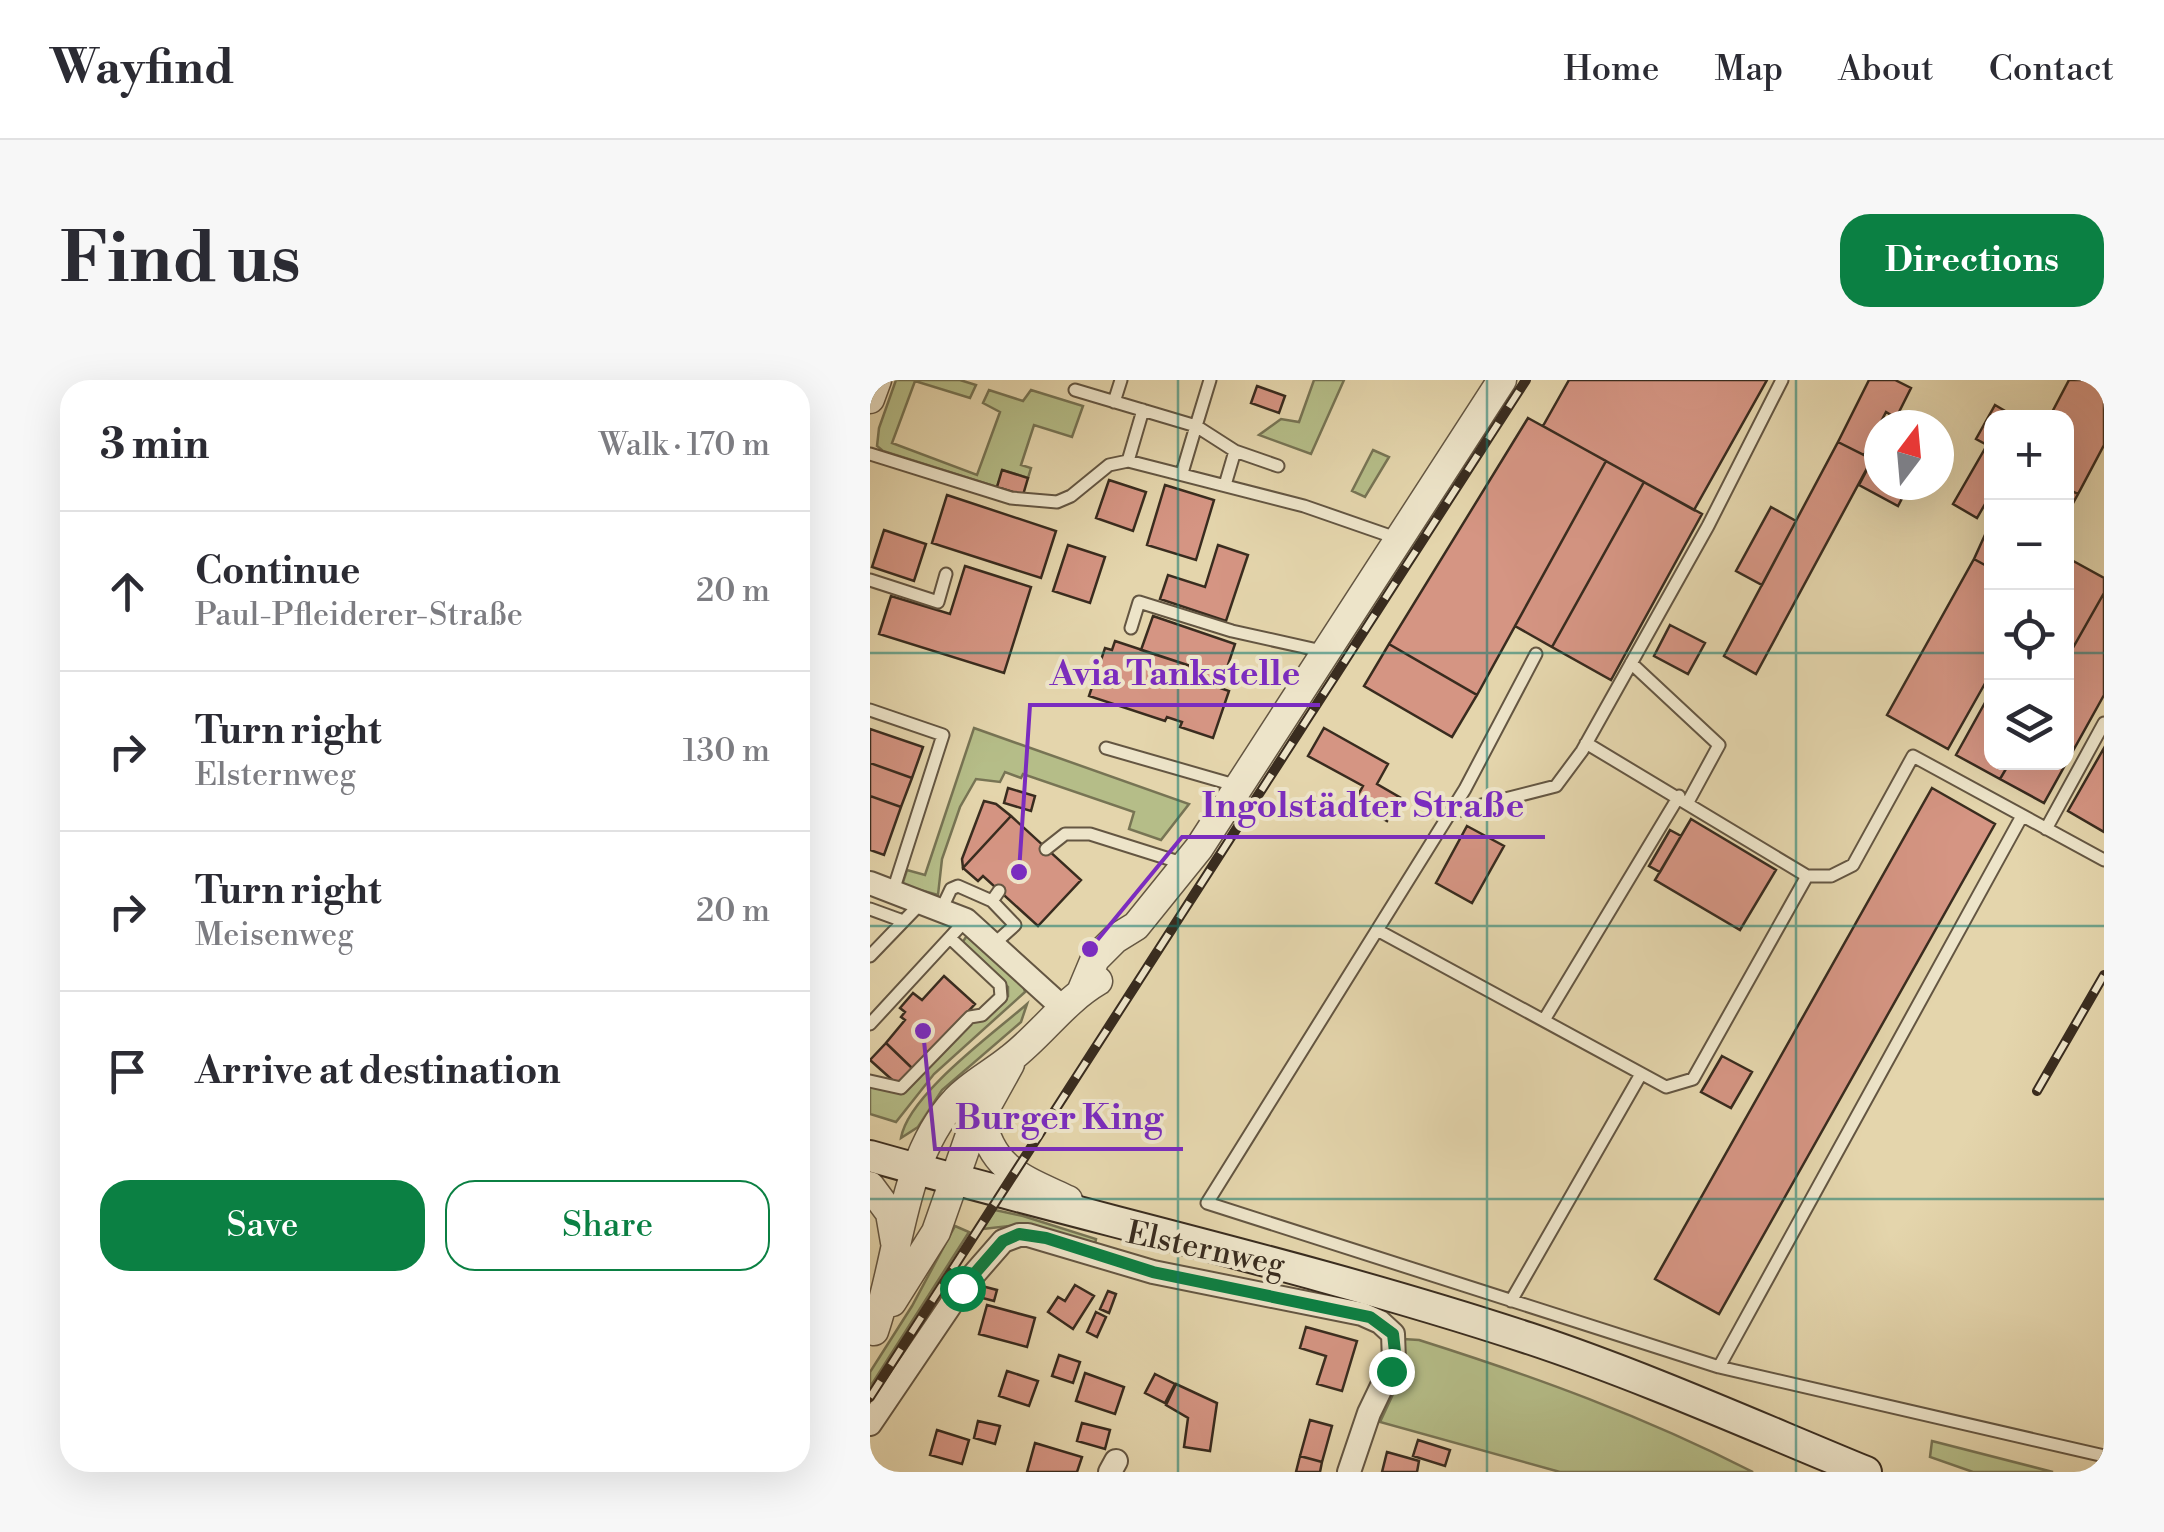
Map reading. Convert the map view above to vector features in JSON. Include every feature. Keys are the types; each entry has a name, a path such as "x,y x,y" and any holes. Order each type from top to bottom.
{"main road":[{"path":"870,1156 1396,1299 1551,1346 1866,1472"}],"street":[{"path":"870,400 877,380"},
{"path":"872,1334 888,1288 917,1169 931,1133 956,1099 1012,1058 1072,999 1095,959 1115,939 1136,926 1186,865 1502,380"},
{"path":"870,883 966,920 1072,999"},
{"path":"872,1334 936,1232 964,1150 1012,1058"},
{"path":"981,1116 990,1148 1003,1165 1106,1219"},
{"path":"870,1186 890,1213 895,1248"},
{"name":"Elsternweg","path":"870,1424 952,1300 1003,1241 1019,1234 1046,1238 1153,1272 1362,1314 1380,1322 1393,1334 1394,1361 1348,1472"}],"lane":[{"path":"1114,402 1121,380"},
{"path":"1182,473 1210,380"},
{"path":"1450,812 1556,786 1586,744 1708,526 1782,380"},
{"path":"1075,390 1196,426 1235,450 1278,466"},
{"path":"1128,460 1143,410"},
{"path":"1225,485 1235,450"},
{"path":"870,454 1010,498 1046,502 1071,496 1109,465 1128,460 1304,506 1399,540"},
{"path":"870,580 938,602 946,574"},
{"path":"1131,628 1140,602 1259,639 1326,652"},
{"path":"1536,654 1450,812 1207,1204 1719,1367 2104,1456"},
{"path":"1544,1020 1719,745 1631,663"},
{"path":"870,710 943,735 894,890"},
{"path":"2046,829 2104,723"},
{"path":"1586,744 1684,799 1807,876 1831,876 1853,865 1913,756 2104,860"},
{"path":"1106,748 1238,786"},
{"path":"1719,1367 2022,816"},
{"path":"1046,849 1066,834 1090,834 1186,865"},
{"path":"1376,930 1666,1087 1693,1078 1807,876"},
{"path":"870,956 904,921 958,886 996,896 1016,924 995,944"},
{"path":"870,909 904,921"},
{"path":"870,1024 966,920"},
{"path":"870,1081 901,1088 970,1017 982,1015 1001,997 1000,985 950,938"},
{"path":"1511,1300 1642,1074"}],"green space":[{"path":"896,380 960,380 976,385 970,398 915,381 892,443 977,475 1000,412 983,403 989,390 1023,401 1031,390 1083,406 1072,437 1034,425 1021,465 1031,468 1028,478 1003,470 997,487 877,446 879,428"},
{"path":"1314,380 1344,380 1311,454 1259,435 1281,419 1299,422"},
{"path":"1373,450 1389,457 1365,497 1352,491"},
{"path":"974,728 1189,804 1161,840 1129,829 1134,812 1023,774 1021,778 1005,772 1000,782 976,779 960,807 942,859 938,895 902,885 907,870 925,875"},
{"path":"968,934 1023,985 1025,992 934,1074 896,1122 870,1114 870,1086 905,1092 973,1022 1008,996 1008,987 962,943"},
{"path":"1027,1004 1021,1022 942,1090 918,1127 901,1138 907,1121 935,1084"},
{"path":"995,1210 1096,1239 1094,1249 1026,1224 983,1229"},
{"path":"955,1226 969,1232 870,1387 870,1372 912,1306"},
{"path":"1403,1339 1419,1340 1547,1383 1671,1433 1753,1472 1560,1472 1380,1422 1401,1377"},
{"path":"1932,1441 2053,1472 1973,1472 1930,1457"}],"building":[{"path":"1569,380 1767,380 1694,510 1543,426"},
{"path":"1869,380 1895,380 1911,388 1900,410 1864,410 1864,455 1838,442"},
{"path":"2069,380 2104,380 2104,445 2078,494 2074,492 2074,410 2053,410"},
{"path":"1257,386 1285,396 1279,413 1251,403"},
{"path":"1528,418 1606,461 1477,695 1389,644"},
{"path":"1984,425 1984,443 1976,439"},
{"path":"1838,442 1864,455 1864,474 1756,674 1724,656"},
{"path":"1984,450 1984,506 1977,518 1953,504"},
{"path":"1606,461 1644,482 1552,647 1515,626"},
{"path":"1002,470 1028,478 1023,495 997,487"},
{"path":"1109,480 1146,492 1133,531 1096,518"},
{"path":"1644,482 1702,514 1611,680 1552,647"},
{"path":"1165,485 1214,500 1196,560 1147,545"},
{"path":"947,495 1056,531 1041,578 932,543"},
{"path":"1771,507 1796,521 1762,585 1736,571"},
{"path":"884,530 926,544 914,581 872,567"},
{"path":"1984,537 1984,565 1974,559"},
{"path":"1068,545 1105,557 1090,603 1053,591"},
{"path":"1218,545 1248,555 1226,621 1160,599 1168,575 1205,587"},
{"path":"1974,559 1984,565 1984,685 1948,749 1887,715"},
{"path":"2074,561 2104,578 2104,593 2074,646"},
{"path":"965,566 1031,587 1004,673 879,634 891,596 950,614"},
{"path":"2104,593 2104,695 2074,749 2074,680 2074,646"},
{"path":"1153,616 1235,644 1224,677 1141,650"},
{"path":"1670,625 1705,643 1688,674 1654,656"},
{"path":"1115,641 1224,677 1220,688 1229,691 1213,738 1180,727 1182,722 1167,717 1165,721 1089,696 1105,648 1112,650"},
{"path":"1389,644 1477,695 1452,737 1364,686"},
{"path":"1984,704 1984,770 2005,770 2000,779 1956,755"},
{"path":"1324,728 1388,764 1377,784 1401,798 1387,821 1354,802 1363,786 1308,756"},
{"path":"870,729 923,747 912,778 870,763"},
{"path":"2104,748 2104,832 2068,811"},
{"path":"870,763 912,778 901,807 870,796"},
{"path":"2005,770 2062,770 2044,803 2000,779"},
{"path":"1008,788 1035,796 1031,811 1004,803"},
{"path":"1932,788 1995,824 1719,1314 1655,1279"},
{"path":"870,796 901,807 884,855 870,850"},
{"path":"984,801 996,804 1011,816 963,868 962,859"},
{"path":"1011,816 1081,880 1038,926 983,876 978,881 963,868"},
{"path":"1691,819 1776,870 1740,930 1655,880"},
{"path":"1467,826 1504,846 1472,903 1436,883"},
{"path":"1670,830 1681,836 1660,872 1649,866"},
{"path":"944,976 975,1004 914,1070 886,1043 905,1020 901,1017 905,1012 900,1008 913,993 922,1000"},
{"path":"886,1043 914,1070 899,1086 870,1060"},
{"path":"1722,1056 1752,1072 1731,1108 1701,1092"},
{"path":"974,1284 997,1290 994,1301 971,1295"},
{"path":"1075,1285 1094,1296 1073,1329 1048,1312 1058,1297 1065,1301"},
{"path":"1108,1291 1116,1294 1109,1313 1100,1309"},
{"path":"987,1305 1035,1318 1027,1347 979,1334"},
{"path":"1096,1312 1106,1317 1097,1337 1087,1332"},
{"path":"1306,1327 1357,1341 1342,1391 1317,1384 1326,1356 1300,1348"},
{"path":"1059,1355 1080,1362 1073,1383 1052,1376"},
{"path":"1007,1371 1038,1381 1029,1406 999,1396"},
{"path":"1085,1373 1124,1387 1115,1414 1076,1401"},
{"path":"1155,1374 1175,1384 1165,1403 1145,1393"},
{"path":"1176,1384 1217,1403 1210,1451 1184,1447 1188,1418 1166,1405"},
{"path":"1310,1420 1332,1426 1322,1462 1300,1456"},
{"path":"978,1421 1000,1426 995,1444 974,1438"},
{"path":"1082,1423 1110,1430 1105,1449 1077,1441"},
{"path":"937,1430 969,1440 962,1464 930,1455"},
{"path":"1418,1440 1450,1450 1445,1466 1413,1456"},
{"path":"1035,1443 1082,1457 1077,1472 1027,1472"},
{"path":"1387,1452 1419,1461 1417,1472 1382,1472"},
{"path":"1300,1456 1322,1462 1320,1472 1296,1472"}],"railway":[{"path":"870,1397 1526,380"},
{"path":"2037,1091 2104,975"}],"place":[{"name":"Avia Tankstelle","path":"1019,872"},
{"name":"Ingolstädter Straße","path":"1090,949"},
{"name":"Burger King","path":"923,1031"}],"route":[{"path":"962,1288 1003,1241 1019,1234 1046,1238 1153,1272 1370,1317 1393,1334 1391,1371"}]}
